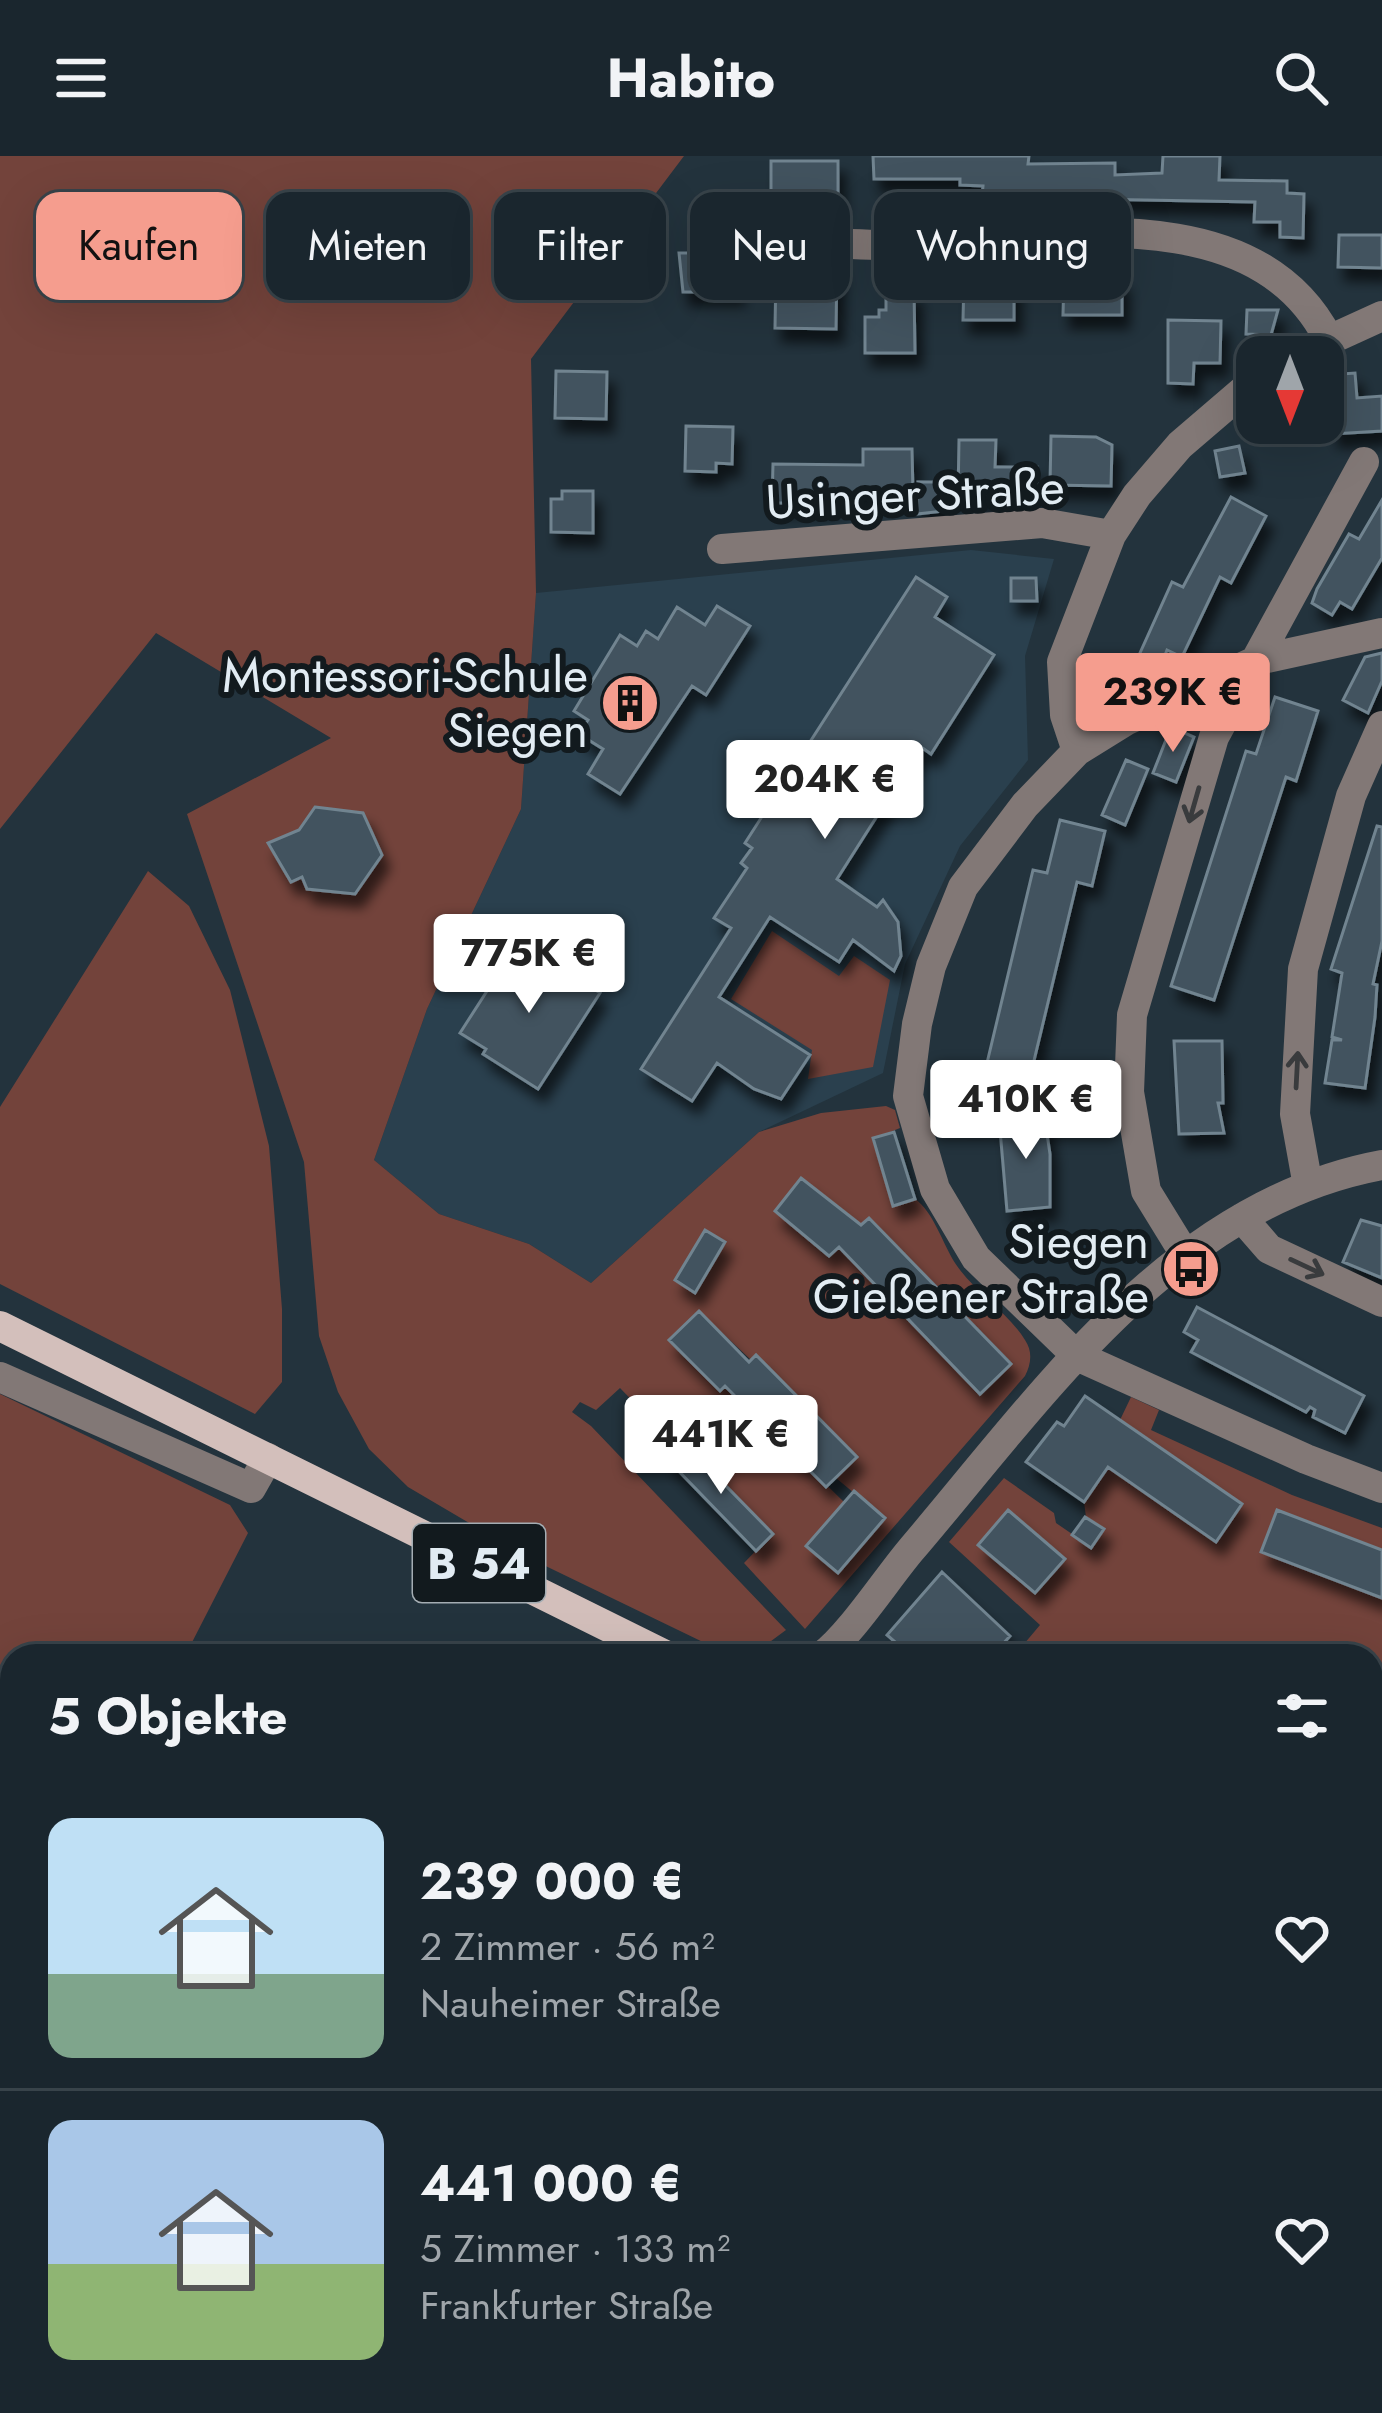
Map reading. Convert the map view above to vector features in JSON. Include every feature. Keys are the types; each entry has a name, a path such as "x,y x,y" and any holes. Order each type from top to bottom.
{"main road":[{"name":"B 54","path":"0,1326 643,1644"}],"street":[{"path":"850,242 1122,231 1177,236 1231,253 1286,284 1315,313 1327,336"},
{"path":"1333,336 1382,316"},
{"path":"1077,751 1065,715 1062,662 1111,535 1137,495 1180,445 1236,397"},
{"path":"1186,1256 1146,1191 1129,1092 1132,1015 1214,737 1364,462"},
{"name":"Usinger Straße","path":"722,549 1042,523 1111,535"},
{"path":"1382,633 1258,660 1126,720 1077,751 1025,805 964,887 931,967 917,1024 908,1096 935,1189 976,1258 1077,1356 1382,1488"},
{"path":"1309,1186 1294,1114 1304,969 1351,796 1382,726"},
{"path":"834,1644 1117,1312 1242,1218 1309,1186 1382,1165"},
{"path":"1242,1218 1269,1249 1382,1302"},
{"path":"0,1377 251,1488 268,1458"}],"shaded area":[{"path":"0,156 684,156 657,192 494,192 494,300 575,300 531,359 536,593 521,809 427,1009 374,1160 439,1214 529,1244 591,1283 759,1132 821,1113 886,1106 895,1110 900,1128 873,1139 893,1205 915,1199 927,1211 963,1273 1025,1340 1029,1367 805,1629 744,1563 772,1534 686,1444 679,1449 620,1388 596,1410 580,1402 572,1412 591,1426 786,1630 767,1644 707,1644 527,1557 408,1487 369,1449 338,1392 319,1336 304,1162 187,814 331,738 156,633 0,829","holes":["802,1178 861,1225 870,1218 1011,1362 981,1393 839,1247 776,1210","705,1230 725,1243 695,1293 675,1280","699,1311 855,1458 836,1478 884,1518 837,1572 807,1545 844,1502 725,1386 719,1391 669,1341"]},
{"path":"971,550 1054,559 1025,656 1028,760 960,846 905,964 883,1073 759,1132 591,1283 529,1244 439,1214 374,1160 427,1009 521,809 536,593"},
{"path":"148,871 189,906 230,990 269,1146 282,1309 282,1382 255,1414 0,1284 0,1107"},
{"path":"772,931 839,976 854,956 890,980 873,1067 808,1079 812,1050 731,999"},
{"path":"0,1394 230,1505 248,1533 191,1644 0,1644"},
{"path":"1131,1397 1159,1410 1151,1430 1292,1495 1382,1528 1382,1550 1278,1510 1261,1552 1382,1598 1382,1644 1024,1644 1040,1625 949,1542 1004,1478 1054,1513 1056,1523 1091,1547 1104,1530 1086,1517 1084,1502 1097,1484 1039,1444 1097,1459 1215,1541 1242,1504 1120,1420"}],"building":[{"path":"873,156 1029,156 1028,164 1115,163 1115,175 1162,173 1163,156 1220,156 1219,180 1287,181 1287,193 1304,194 1303,238 1280,237 1280,222 1254,222 1255,202 1131,200 1131,192 982,192 983,186 960,185 960,179 874,179"},
{"path":"771,161 838,161 838,192 771,192"},
{"path":"1339,235 1382,235 1382,268 1338,267"},
{"path":"679,253 690,253 690,292 683,292"},
{"path":"776,300 836,300 836,329 775,328"},
{"path":"886,300 914,300 915,353 865,353 865,317 879,317 879,310 886,310"},
{"path":"964,300 1014,300 1014,320 963,320"},
{"path":"1063,300 1122,300 1122,315 1063,315"},
{"path":"1247,310 1278,310 1271,335 1246,334"},
{"path":"1168,320 1221,321 1220,363 1194,363 1193,384 1168,383"},
{"path":"556,371 607,372 606,419 555,418"},
{"path":"1355,373 1357,398 1382,396 1382,431 1344,433 1344,374"},
{"path":"686,426 733,427 732,464 716,463 716,472 685,471"},
{"path":"1051,436 1096,437 1112,445 1111,486 1050,485"},
{"path":"959,440 996,440 995,467 1037,467 1037,491 1022,491 1022,497 958,498"},
{"path":"1239,446 1245,473 1220,477 1215,451"},
{"path":"863,449 912,449 913,494 833,494 833,503 772,503 773,464 863,465"},
{"path":"918,482 944,482 944,511 917,514"},
{"path":"562,491 593,491 593,533 551,532 551,499 562,499"},
{"path":"1231,497 1266,516 1231,583 1220,577 1182,657 1167,650 1162,663 1140,653 1172,582 1183,587"},
{"path":"1382,500 1382,558 1352,609 1340,602 1332,615 1312,603 1317,589 1349,534 1359,539"},
{"path":"916,577 947,597 935,617 994,655 931,754 921,747 837,879 877,907 883,900 898,922 901,956 894,971 853,940 839,962 770,917 719,997 810,1055 781,1099 754,1089 717,1063 692,1101 641,1069 731,928 714,918 747,868 741,863 752,848 745,843"},
{"path":"1011,578 1036,578 1037,601 1011,601"},
{"name":"Montessori-Schule Siegen","path":"717,606 750,626 706,695 692,686 620,794 588,774 603,749 579,734 588,720 574,711 620,635 637,646 646,631 658,639 677,607 705,625"},
{"path":"1382,653 1382,681 1368,713 1343,700 1365,657"},
{"path":"1275,697 1318,711 1296,781 1286,777 1214,1000 1171,986 1246,751 1256,754"},
{"path":"1171,727 1194,737 1176,782 1153,773"},
{"path":"1126,760 1148,769 1125,825 1102,815"},
{"path":"315,807 363,813 382,855 355,894 307,889 302,877 291,882 268,843 299,830"},
{"path":"1060,820 1105,831 1092,886 1077,882 1031,1073 987,1063 1033,870 1047,873"},
{"path":"1377,826 1382,827 1382,941 1373,984 1377,985 1375,1017 1365,1088 1325,1083 1332,1040 1342,1040 1332,1037 1342,973 1331,969"},
{"path":"516,946 542,962 545,957 600,993 538,1089 483,1054 486,1049 460,1033"},
{"path":"1174,1041 1222,1041 1223,1103 1218,1103 1224,1133 1179,1134"},
{"path":"954,1076 980,1078 977,1116 951,1114"},
{"path":"1044,1114 1050,1207 1007,1211 999,1118"},
{"path":"894,1132 915,1199 893,1206 873,1138"},
{"path":"801,1178 861,1225 869,1218 1011,1364 980,1394 839,1247 829,1256 775,1211"},
{"path":"1361,1220 1382,1226 1382,1278 1343,1262"},
{"path":"705,1230 725,1242 695,1293 675,1280"},
{"path":"1197,1307 1364,1396 1345,1433 1313,1417 1315,1410 1310,1407 1306,1412 1191,1352 1198,1340 1184,1332"},
{"path":"699,1311 749,1362 756,1355 857,1457 826,1487 725,1386 720,1391 669,1340"},
{"path":"1085,1396 1242,1504 1216,1542 1108,1467 1084,1502 1026,1462 1057,1422 1064,1426"},
{"path":"685,1444 773,1534 756,1551 668,1460"},
{"path":"854,1491 885,1518 838,1573 806,1546"},
{"path":"1008,1510 1065,1559 1035,1593 978,1545"},
{"path":"1277,1510 1382,1550 1382,1598 1261,1552"},
{"path":"1085,1517 1104,1529 1091,1548 1072,1535"},
{"path":"942,1572 1010,1636 1003,1644 897,1644 887,1635"}],"place":[{"name":"Montessori-Schule Siegen","path":"630,703"},
{"name":"Siegen Gießener Straße","path":"1191,1269"}]}
